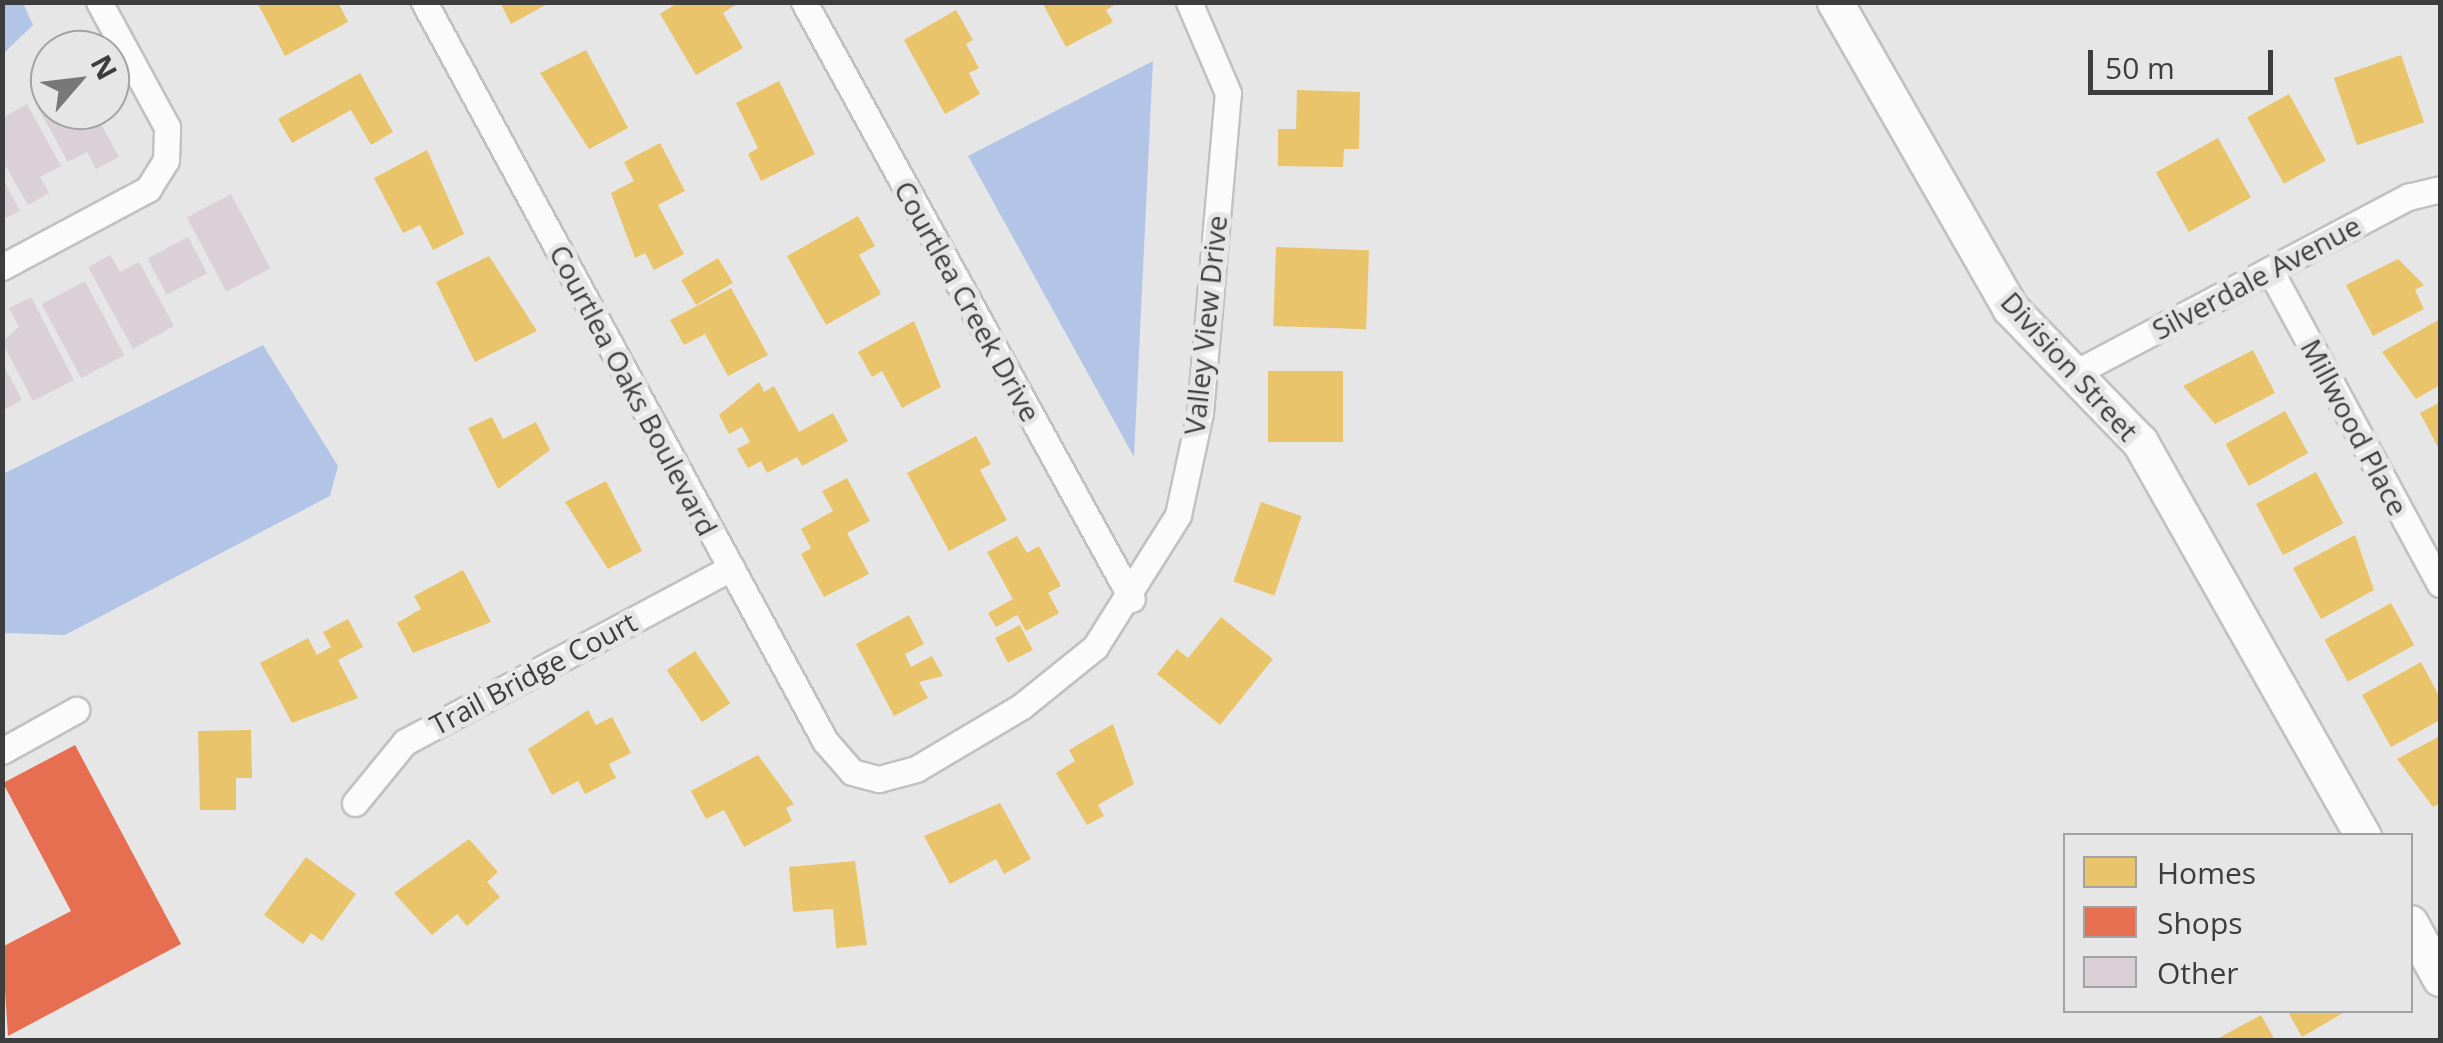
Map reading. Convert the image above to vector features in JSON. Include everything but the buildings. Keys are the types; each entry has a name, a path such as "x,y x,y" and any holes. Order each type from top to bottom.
{"street":[{"path":"2,268 148,189 166,160 167,127 99,2"},
{"name":"Courtlea Oaks Boulevard","path":"424,2 825,741 852,772"},
{"name":"Courtlea Creek Drive","path":"804,2 1132,599"},
{"name":"Valley View Drive","path":"852,772 880,779 916,769 1022,706 1095,647 1132,599 1178,515 1200,412 1228,94 1189,2"},
{"name":"Division Street","path":"1835,2 2010,308 2140,442 2361,833"},
{"name":"Silverdale Avenue","path":"2075,373 2408,197 2440,189"},
{"name":"Millwood Place","path":"2270,270 2440,584"},
{"name":"Trail Bridge Court","path":"355,803 404,742 731,568"},
{"path":"2,750 76,710"},
{"path":"2413,928 2440,978"}],"water":[{"path":"3,2 23,3 33,25 3,54"},
{"path":"1153,61 1134,457 968,156"},
{"path":"263,345 338,466 330,496 65,635 3,633 3,474"}]}
